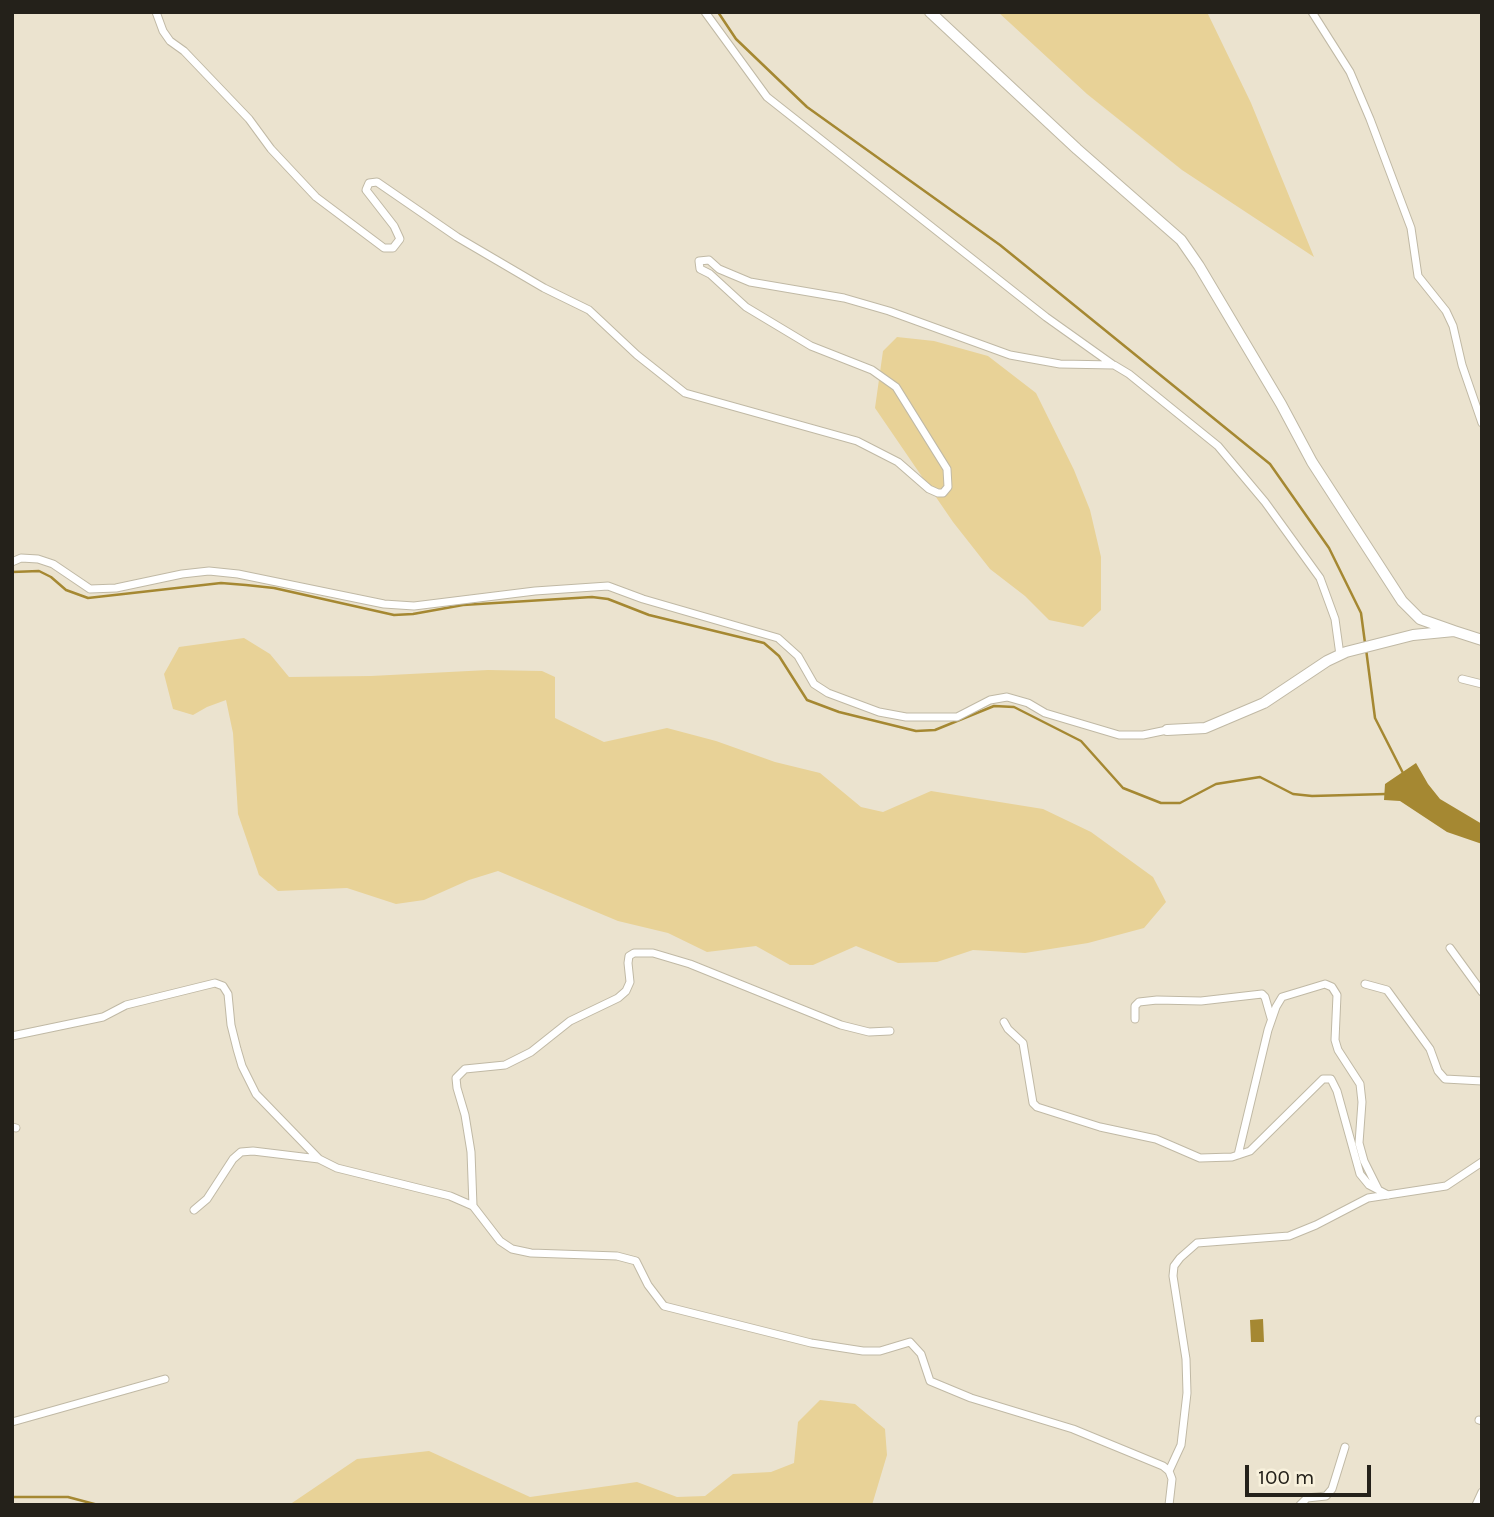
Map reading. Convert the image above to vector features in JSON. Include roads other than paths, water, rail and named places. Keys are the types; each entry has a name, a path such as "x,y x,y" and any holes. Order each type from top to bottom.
{"street":[{"path":"156,12 163,32 170,41 184,51 249,119 271,149 316,197 384,248 393,248 400,239 394,226 366,190 369,183 377,183 457,237 544,288 589,310 637,355 685,393 857,441 898,462 929,489 938,493 943,493 948,487 947,469 895,387 872,370 811,346 747,307 710,274 700,269 699,261 709,260 719,269 750,282 844,298 889,311 1010,355 1060,364 1114,365"},
{"path":"705,12 767,97 1046,317 1129,374 1218,446 1265,502 1320,578 1335,618 1343,654"},
{"path":"930,12 1077,149 1181,240 1281,404 1312,461 1402,601 1420,619 1482,640"},
{"path":"1312,12 1350,72 1370,119 1411,228 1418,276 1447,311 1482,423"},
{"path":"12,562 21,558 38,559 53,564 90,589 116,588 209,571 251,576 384,604 414,606 535,591 608,586 643,599 778,638 798,656 814,684 838,698 879,712 906,718 957,717 990,699 1007,697 1028,703 1045,713 1119,735 1143,736 1167,730 1205,727 1264,703 1327,660 1413,635 1454,631"},
{"path":"1462,679 1482,684"},
{"path":"1450,948 1482,992"},
{"path":"473,1206 471,1152 456,1077 465,1069 505,1065 531,1052 570,1021 618,998 626,991 630,982 628,963 629,956 634,953 653,953 690,964 841,1025 869,1032 890,1031"},
{"path":"12,1036 103,1017 126,1005 215,983 223,986 228,994 231,1025 242,1066 256,1094 319,1159 337,1168 450,1196 473,1206 500,1241 512,1249 531,1253 617,1256 636,1261 648,1286 664,1306 811,1343 863,1351 880,1351 910,1342 921,1354 930,1381 971,1398 1073,1429 1163,1466 1169,1471"},
{"path":"1238,1155 1272,1018 1282,997 1325,984 1332,987 1337,995 1335,1040 1338,1050 1363,1093 1359,1143 1368,1171 1378,1189"},
{"path":"1365,984 1387,990 1430,1049 1438,1071 1445,1079 1482,1081"},
{"path":"1135,1019 1135,1006 1139,1002 1201,1001 1262,994 1272,1018"},
{"path":"1004,1022 1023,1042 1032,1102 1042,1110 1100,1127 1156,1139 1200,1158 1221,1158 1250,1152 1323,1079 1331,1079 1337,1090 1360,1174 1363,1180 1388,1195"},
{"path":"194,1210 207,1199 233,1158 241,1152 319,1159"},
{"path":"1169,1505 1172,1489 1169,1471 1181,1445 1187,1393 1186,1359 1173,1276 1174,1266 1180,1258 1197,1244 1289,1236 1317,1225 1368,1198 1446,1186 1482,1163"},
{"path":"12,1422 165,1379"},
{"path":"1300,1505 1307,1498 1326,1496 1332,1489 1345,1447"},
{"path":"1476,1505 1482,1492"}],"waterway":[{"path":"718,12 736,39 807,107 1000,245 1270,464 1329,548 1361,613 1365,643"},
{"path":"12,572 39,571 66,590 88,598 221,583 274,588 394,615 463,605 592,597 608,599 649,615 764,643 779,656 807,700 839,712 916,731 935,730 994,706 1014,707 1081,741 1123,788 1161,803 1180,803 1216,784 1260,777 1293,794 1386,794"},
{"path":"1366,649 1375,718 1404,775"},
{"path":"12,1497 68,1497 98,1505"}]}
